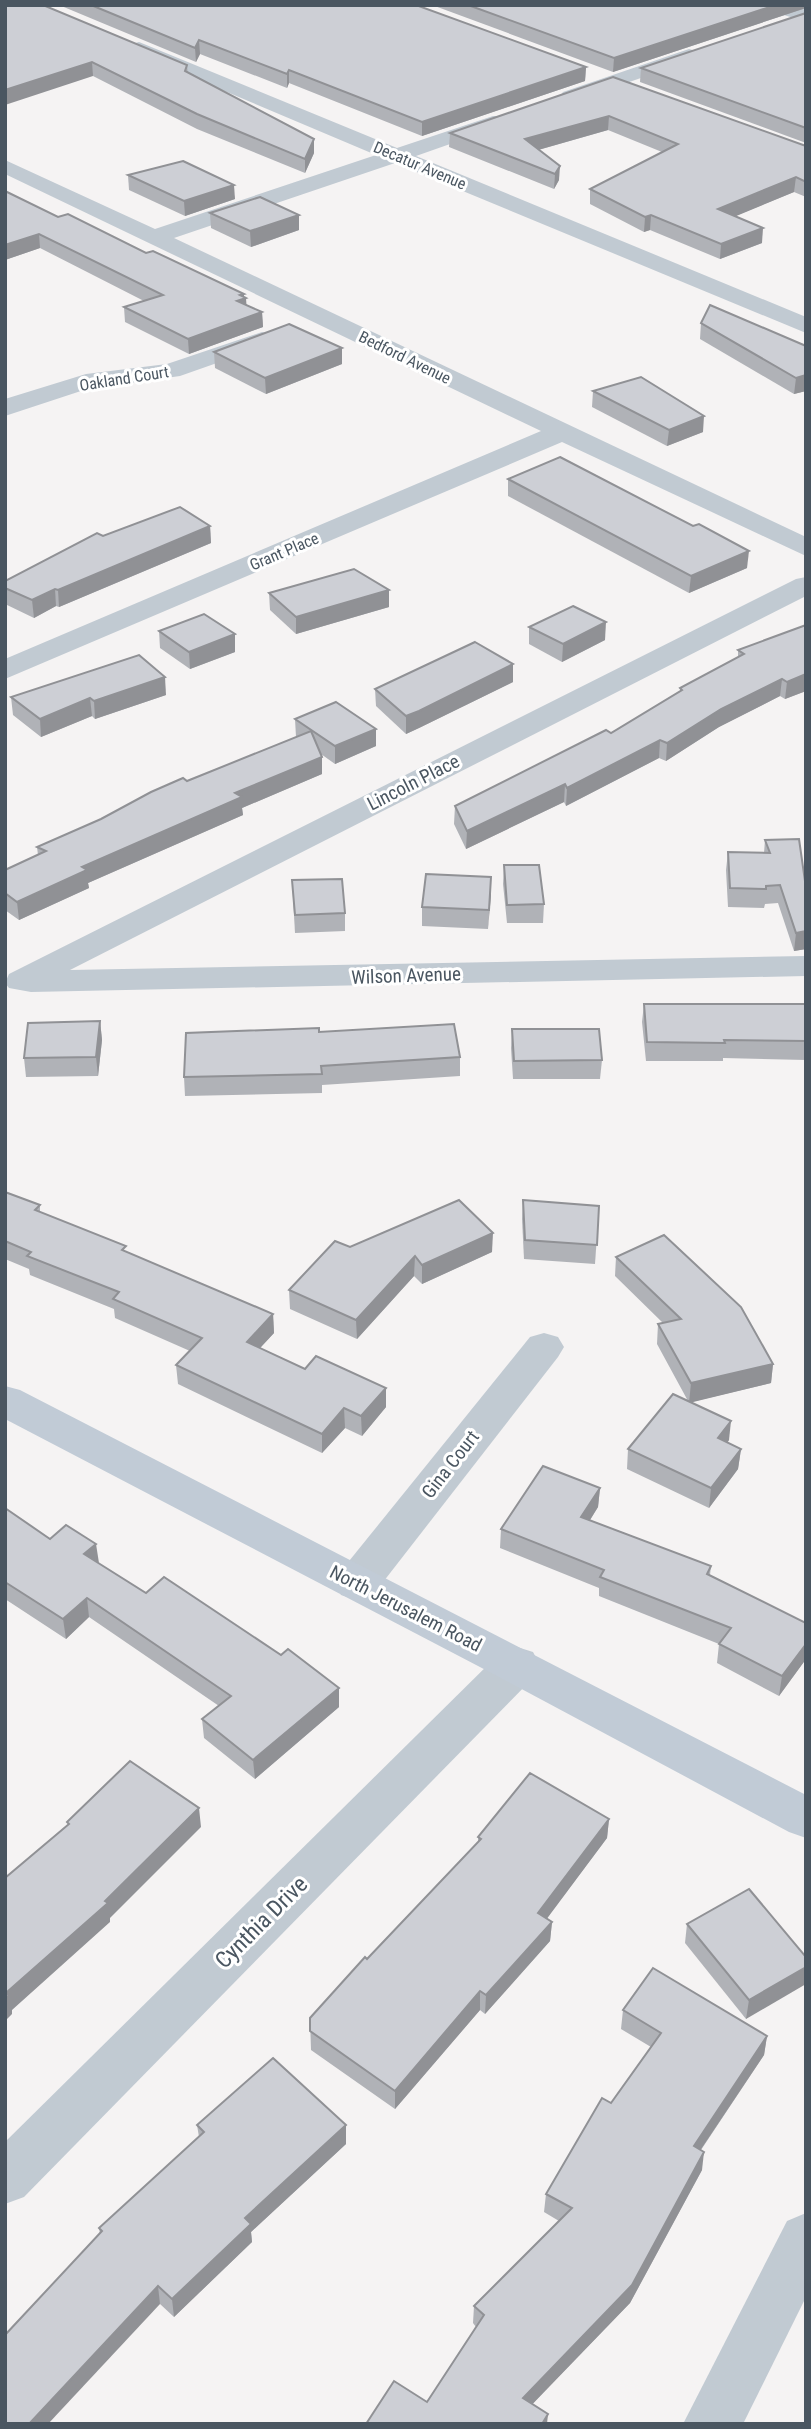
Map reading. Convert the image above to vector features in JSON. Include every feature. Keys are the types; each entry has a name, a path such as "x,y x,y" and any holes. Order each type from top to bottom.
{"main road":[{"name":"North Jerusalem Road","path":"5,1401 517,1665 806,1818"}],"street":[{"path":"776,15 805,16"},
{"name":"Decatur Avenue","path":"125,43 806,326"},
{"path":"548,103 715,47"},
{"path":"586,72 637,91"},
{"path":"154,237 523,112"},
{"name":"Bedford Avenue","path":"5,166 806,548"},
{"name":"Oakland Court","path":"5,408 48,391 86,382 183,368 321,317"},
{"name":"Grant Place","path":"5,670 562,432"},
{"name":"Lincoln Place","path":"13,981 806,585"},
{"name":"Wilson Avenue","path":"13,981 342,977 656,967 806,966"},
{"name":"Gina Court","path":"358,1583 544,1347"},
{"name":"Cynthia Drive","path":"5,2179 517,1665"},
{"path":"712,2424 806,2239"}],"building":[{"path":"5,5 43,5 187,65 185,71 314,139 305,159 197,114 92,62 5,90"},
{"path":"91,5 416,5 586,67 422,122 289,70 287,74 199,40 195,48"},
{"path":"468,5 776,5 614,58"},
{"path":"806,13 806,128 641,68"},
{"path":"613,77 806,146 806,182 796,177 718,209 763,228 721,244 651,215 645,217 590,189 678,144 609,116 525,139 560,166 555,174 450,133"},
{"path":"183,161 234,185 184,201 128,175"},
{"path":"5,191 58,217 68,214 146,253 153,251 244,294 240,295 246,298 237,301 262,312 188,339 124,307 163,295 39,234 5,245"},
{"path":"260,197 299,215 250,231 210,213"},
{"path":"710,305 806,346 806,375 796,378 701,323"},
{"path":"289,324 342,348 265,378 214,352"},
{"path":"641,377 704,416 669,430 593,391"},
{"path":"560,457 693,526 699,524 749,551 691,576 508,479"},
{"path":"180,507 210,526 32,600 5,588 5,581 97,533 103,536"},
{"path":"354,569 389,590 296,617 269,593"},
{"path":"573,606 606,622 563,644 529,627"},
{"path":"204,614 235,634 189,652 159,631"},
{"path":"806,625 806,674 787,682 782,679 721,709 667,743 660,740 567,788 565,784 467,831 455,806 606,730 611,733 682,690 680,688 744,654 738,650"},
{"path":"475,642 513,664 406,716 375,689"},
{"path":"139,655 165,677 94,701 90,698 40,719 11,697"},
{"path":"336,702 376,729 335,746 295,719"},
{"path":"311,731 322,757 235,793 242,797 82,867 87,870 17,902 5,893 5,870 46,851 37,847 183,778 187,781"},
{"path":"799,839 806,888 806,931 796,933 780,885 766,886 766,889 730,888 728,852 770,853 765,840"},
{"path":"504,865 539,865 544,904 507,905"},
{"path":"426,874 491,877 489,910 422,907"},
{"path":"342,879 345,913 295,915 292,880"},
{"path":"644,1004 806,1004 806,1041 647,1042"},
{"path":"100,1021 96,1057 24,1058 28,1023"},
{"path":"454,1024 460,1057 321,1066 322,1074 184,1077 186,1033 319,1028 319,1032"},
{"path":"512,1029 599,1029 602,1060 514,1061"},
{"path":"5,1192 40,1205 35,1210 126,1246 122,1250 273,1314 247,1342 305,1369 316,1356 386,1388 361,1416 344,1408 322,1434 176,1365 202,1338 113,1299 119,1292 27,1256 31,1252 5,1241"},
{"path":"459,1200 493,1233 422,1265 415,1256 356,1320 289,1290 335,1241 350,1247"},
{"path":"523,1200 599,1206 597,1245 525,1240"},
{"path":"664,1235 741,1307 773,1364 691,1383 658,1324 681,1319 616,1257"},
{"path":"673,1394 731,1421 718,1438 741,1449 711,1488 628,1449"},
{"path":"543,1466 600,1488 581,1517 711,1566 707,1574 806,1623 806,1644 782,1676 719,1644 731,1628 600,1577 604,1570 501,1529"},
{"path":"5,1508 50,1539 66,1525 96,1544 84,1554 146,1593 164,1577 281,1655 288,1649 339,1688 253,1760 202,1719 231,1696 87,1598 63,1619 5,1582"},
{"path":"130,1761 199,1808 105,1901 108,1903 6,1993 9,1995 5,1999 5,1878 69,1824 67,1822"},
{"path":"530,1773 609,1819 538,1913 552,1922 486,1995 480,1991 395,2091 310,2031 310,2018 365,1957 367,1959 481,1839 478,1837"},
{"path":"749,1889 806,1957 806,1967 749,2000 687,1924"},
{"path":"653,1968 767,2036 694,2146 704,2152 632,2285 523,2398 548,2414 542,2424 366,2424 394,2381 427,2402 484,2315 474,2306 572,2208 546,2194 602,2098 611,2103 661,2033 623,2010"},
{"path":"273,2058 346,2125 245,2218 251,2224 172,2299 158,2286 29,2424 5,2424 5,2335 102,2231 99,2228 204,2132 197,2125"}]}
